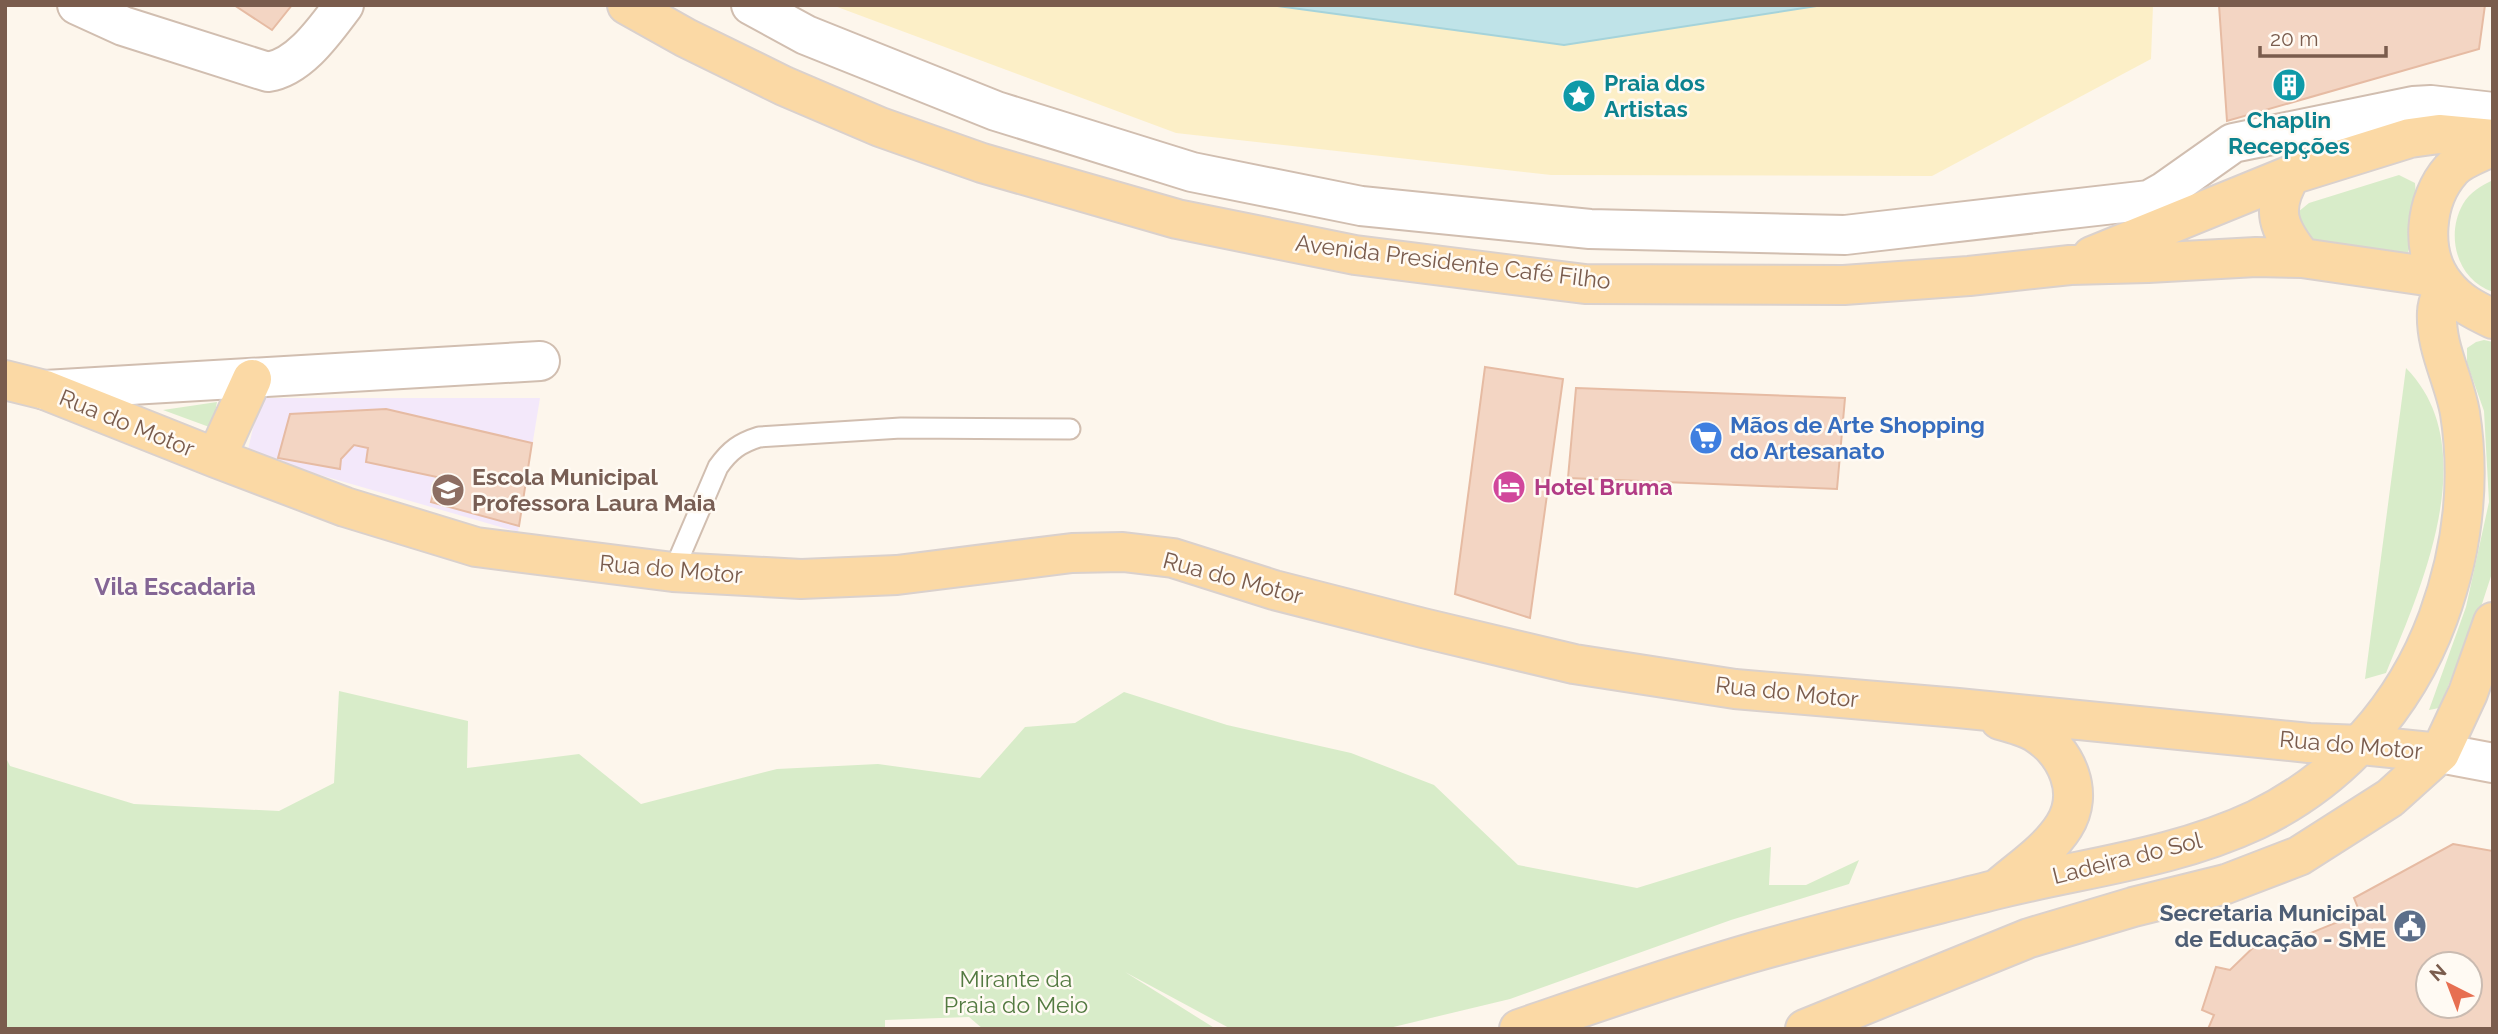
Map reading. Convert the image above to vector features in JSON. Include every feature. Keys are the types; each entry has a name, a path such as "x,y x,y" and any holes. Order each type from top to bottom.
{"main road":[{"name":"Avenida Presidente Café Filho","path":"627,5 686,38 784,86 880,127 982,163 1177,219 1355,255 1585,284 1844,285 2070,265 2256,257 2302,258 2442,282"},
{"name":"Avenida Presidente Café Filho","path":"2070,265 2291,175 2410,138 2439,134 2493,139"},
{"path":"2493,146 2452,168 2436,192 2428,221 2430,251 2442,282 2467,307 2493,319"},
{"path":"2291,175 2281,191 2278,216 2284,235 2302,258"},
{"name":"Ladeira do Sol","path":"1521,1028 1754,952 1997,889 2153,856 2257,820 2317,783 2362,745 2409,680 2437,619 2456,557 2466,485 2459,410 2444,360 2436,310 2442,282"},
{"path":"216,458 252,379"},
{"name":"Rua do Motor","path":"5,380 45,390 345,507 476,547 673,572 801,579 965,568 1072,553 1123,552 1173,558 1274,590 1574,663 1735,689 2440,753"},
{"path":"1805,1029 2029,938 2133,907 2227,884 2298,856 2390,798 2440,753 2468,693 2493,622"},
{"path":"1958,708 2035,733 2058,752 2072,778 2073,804 2064,826 2047,846 1997,889"}],"street":[{"path":"77,5 122,26 268,72 286,68 328,26 344,5"},
{"path":"751,5 806,35 996,111 1192,172 1361,206 1590,229 1845,235 2149,200 2233,143 2413,106 2431,105 2493,112"},
{"name":"Rua do Motor","path":"45,390 540,361"},
{"path":"2440,753 2493,763"}],"lane":[{"path":"673,572 718,467 727,453 739,444 760,437 901,428 1070,429"}],"shaded area":[{"name":"Escola Municipal Professora Laura Maia","path":"260,398 540,398 518,532 247,454"}],"green space":[{"path":"2399,175 2415,183 2416,192 2412,236 2403,264 2305,241 2299,235 2298,212 2309,203"},
{"path":"2493,180 2493,292 2471,278 2463,267 2455,243 2455,230 2466,200"},
{"path":"2484,340 2493,342 2493,570 2480,610 2439,708 2429,710 2466,607 2489,502 2484,411 2467,363 2467,348"},
{"path":"2406,368 2429,400 2441,437 2443,476 2439,517 2429,559 2386,673 2365,679"},
{"path":"217,402 212,428 163,410"},
{"name":"Mirante da Praia do Meio","path":"339,691 468,721 467,768 579,754 641,804 777,769 878,764 980,778 1025,727 1075,723 1124,692 1227,725 1351,753 1434,785 1518,865 1637,888 1771,847 1769,885 1806,885 1859,860 1849,884 1731,920 1510,999 1385,1029 1231,1029 1125,972 1216,1029 983,1029 969,1017 885,1020 885,1029 5,1029 5,756 10,766 134,804 279,811 334,783"}],"sand":[{"name":"Praia dos Artistas","path":"832,5 1270,5 1564,45 1823,5 2153,5 2151,59 1932,176 1551,175 1176,133"}],"water":[{"path":"1270,5 1823,5 1564,45"}],"building":[{"path":"234,5 292,5 272,30"},
{"name":"Chaplin Recepções","path":"2219,5 2485,5 2479,49 2227,121"},
{"name":"Hotel Bruma","path":"1485,367 1563,379 1530,618 1455,594"},
{"name":"Mãos de Arte Shopping do Artesanato","path":"1576,388 1845,398 1837,489 1568,478"},
{"path":"386,409 532,443 519,526 431,502 437,477 366,462 368,448 354,445 341,459 340,469 278,458 290,414"},
{"name":"Secretaria Municipal de Educação - SME","path":"2453,844 2493,851 2493,1029 2208,1029 2214,1015 2202,1010 2216,967 2230,970 2262,939 2281,945 2360,913 2354,898"}],"place":[{"name":"Chaplin Recepções","path":"2289,85"},
{"name":"Praia dos Artistas","path":"1579,96"},
{"name":"Mãos de Arte Shopping do Artesanato","path":"1706,438"},
{"name":"Hotel Bruma","path":"1509,487"},
{"name":"Escola Municipal Professora Laura Maia","path":"448,490"},
{"name":"Secretaria Municipal de Educação - SME","path":"2410,926"}],"district":[{"name":"Vila Escadaria","path":"175,587"}]}
